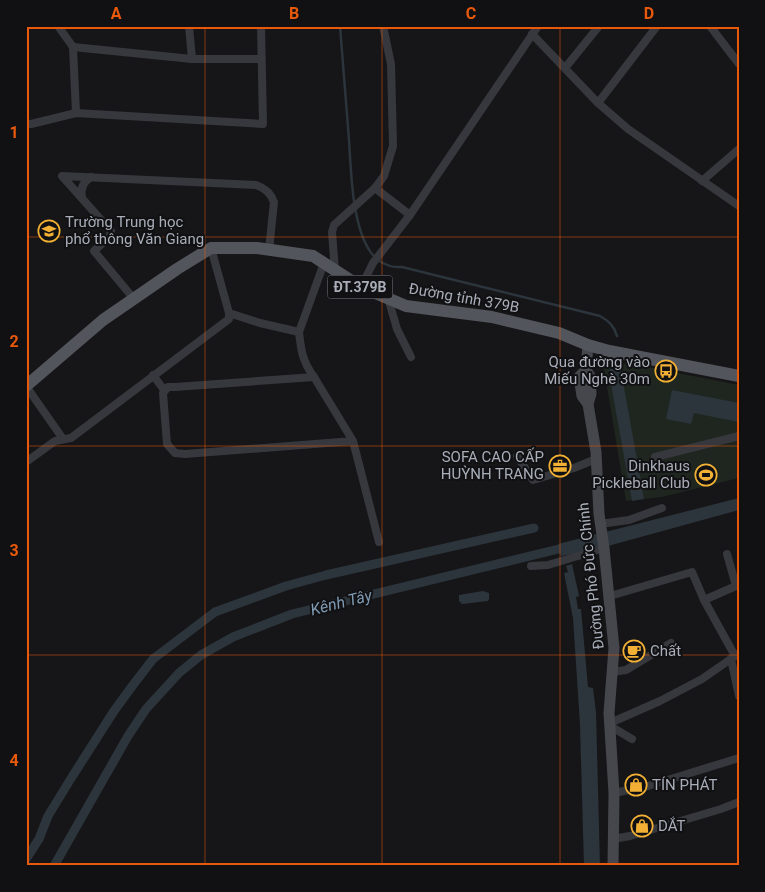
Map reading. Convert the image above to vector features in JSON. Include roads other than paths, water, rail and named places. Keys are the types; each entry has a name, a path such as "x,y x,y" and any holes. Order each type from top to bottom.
{"main road":[{"name":"Đường tỉnh 379B","path":"211,248 257,248 313,256 361,287 406,306 501,320 559,333 609,351 739,376"},
{"path":"26,386 103,320 211,248"},
{"name":"Đường Phó Đức Chính","path":"588,345 586,370 579,377 582,396 588,404 596,459 599,514 604,524 604,550 614,648 609,713 614,793 613,866"}],"street":[{"path":"58,26 74,47 76,113"},
{"path":"189,26 192,59"},
{"path":"28,123 76,113 262,124 261,26"},
{"path":"335,271 332,232 334,225 373,191 384,176 393,146 391,64 383,26"},
{"path":"361,287 373,263 410,215 538,26"},
{"path":"565,68 599,26"},
{"path":"598,103 657,26"},
{"path":"710,26 739,64"},
{"path":"532,34 598,103 628,129 739,206"},
{"path":"74,47 192,59 261,59"},
{"path":"702,180 739,149"},
{"path":"134,299 94,250 109,237 111,231 62,176 262,187 272,197 274,202 269,250"},
{"path":"82,197 82,186 91,177"},
{"path":"373,191 410,215"},
{"path":"26,462 56,441 71,438 229,319 211,248"},
{"path":"324,263 299,332 301,353 307,368 352,441 380,542"},
{"path":"388,298 397,328 411,357"},
{"path":"229,313 260,323 299,332"},
{"path":"154,375 164,390 167,444 175,453 185,454 352,441"},
{"path":"164,390 168,387 314,377"},
{"path":"26,386 63,439"},
{"path":"655,457 739,436"},
{"path":"517,456 533,480 574,468 596,459"},
{"path":"604,524 629,520 662,508"},
{"path":"531,566 548,565 604,550"},
{"path":"704,600 736,586 727,554"},
{"path":"610,596 692,572 704,600 735,656 739,696"},
{"path":"612,672 626,670 671,643"},
{"path":"610,725 702,679 735,656"},
{"path":"610,725 632,739"},
{"path":"614,793 648,786 739,758"},
{"path":"613,839 630,836 739,802"}],"waterway":[{"path":"340,26 355,210 363,237 374,257 382,263 392,266 600,316 611,324 617,336"},
{"path":"26,859 39,839 48,816 70,780 133,685 153,659 215,612 286,586 326,575 534,528"},
{"name":"Kênh Tây","path":"54,866 128,736 146,709 179,673 201,655 233,637 292,614 571,546"}],"place":[{"name":"Trường Trung học phổ thông Văn Giang","path":"49,231"},
{"name":"Qua đường vào Miếu Nghè 30m","path":"666,371"},
{"name":"SOFA CAO CẤP HUỲNH TRANG","path":"560,466"},
{"name":"Dinkhaus Pickleball Club","path":"706,475"},
{"name":"Chất","path":"634,651"},
{"name":"TÍN PHÁT","path":"636,785"},
{"name":"DẮT","path":"642,826"}]}
